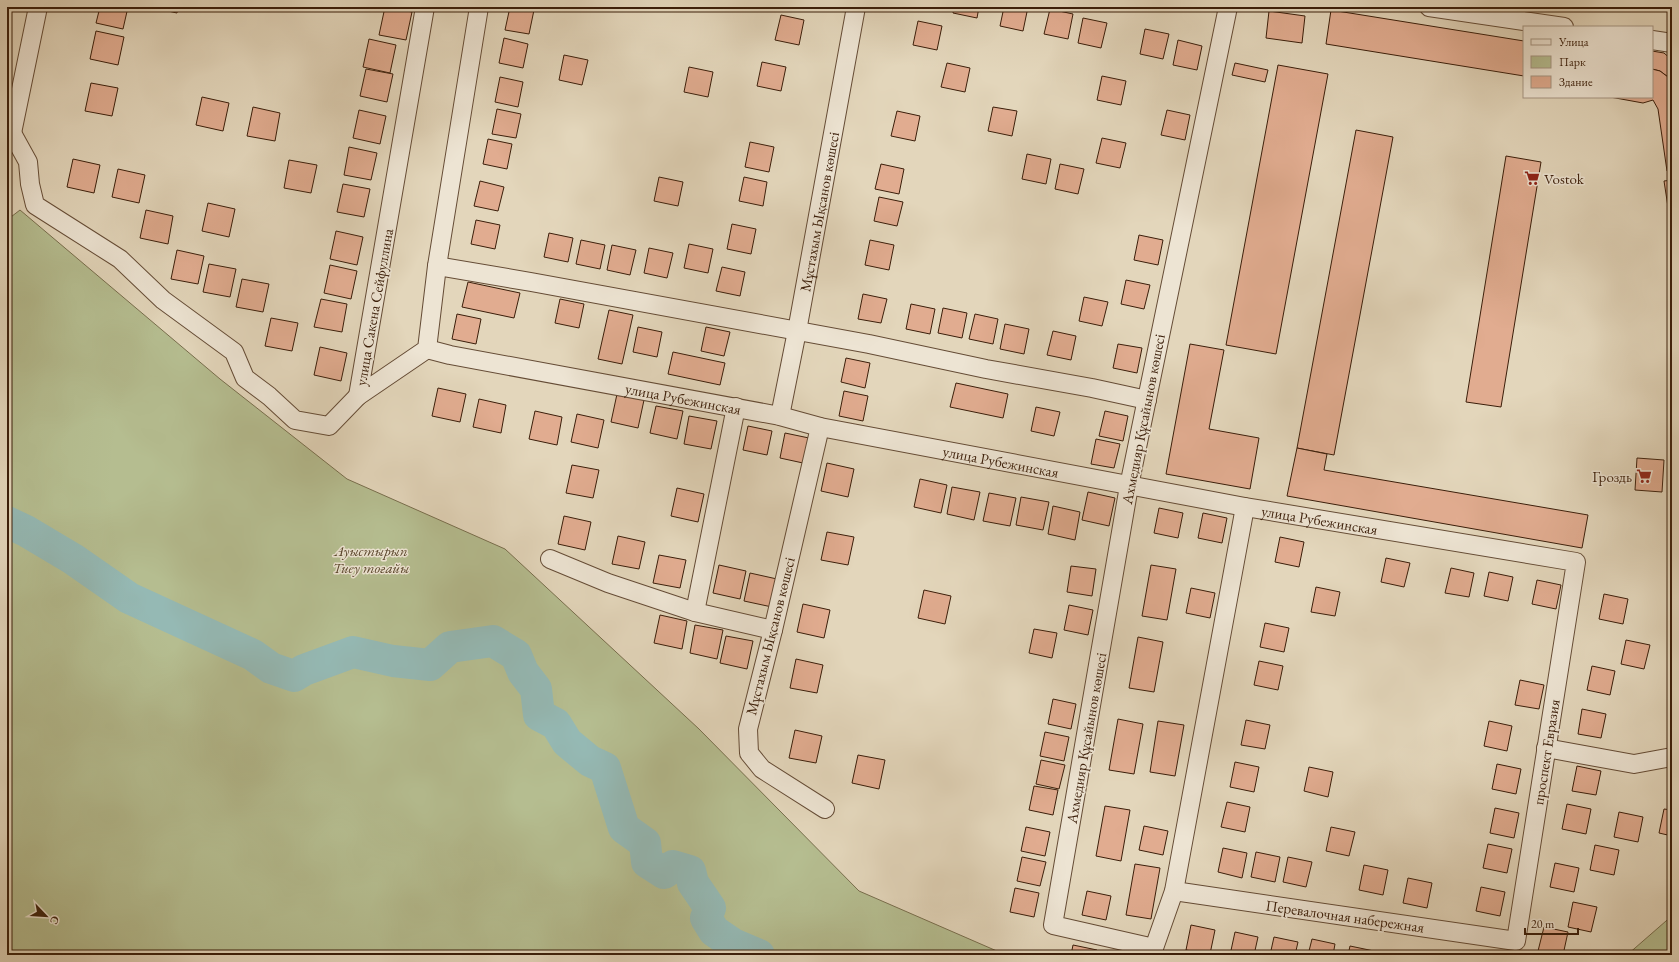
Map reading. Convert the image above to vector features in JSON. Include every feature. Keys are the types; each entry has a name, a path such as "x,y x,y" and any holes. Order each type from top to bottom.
{"street":[{"path":"38,7 10,131 28,162 30,184 35,205 120,259 163,300 234,352 245,378 269,396 295,420 329,426 358,396"},
{"name":"улица Сакена Сейфуллина","path":"358,396 425,7"},
{"path":"427,349 437,266 479,7"},
{"name":"Мұстахым Ықсанов көшесі","path":"780,416 797,332 856,7"},
{"name":"Ахмедияр Құсайынов көшесі","path":"1228,7 1129,486 1053,925 1154,948 1174,891 1245,507"},
{"path":"1429,7 1557,26"},
{"path":"1653,40 1672,43"},
{"path":"437,266 538,283 797,332 869,344 986,369 1092,388 1147,400"},
{"name":"улица Сакена Сейфуллина","path":"358,396 427,349"},
{"name":"улица Рубежинская","path":"427,349 450,355 736,407 780,416 820,427 1129,486 1245,507 1576,562"},
{"path":"695,612 736,407"},
{"name":"Мұстахым Ықсанов көшесі","path":"820,427 773,630 748,729 749,753 762,769 825,810"},
{"path":"550,559 608,583 695,612 773,630"},
{"name":"проспект Евразия","path":"1516,941 1576,562"},
{"path":"1546,748 1634,764 1672,757"},
{"name":"Перевалочная набережная","path":"1174,891 1516,941"}],"green space":[{"name":"Ауыстырып Тиеу тоғайы","path":"20,210 220,379 347,479 505,549 699,729 859,891 1006,955 7,955 7,220"},
{"path":"1672,916 1672,955 1627,955 1666,921"}],"building":[{"path":"100,7 128,7 123,29 96,23"},
{"path":"150,7 178,7 177,13"},
{"path":"385,7 412,12 406,40 379,35"},
{"path":"510,7 520,7 534,10 529,34 505,30"},
{"path":"954,7 979,7 977,18 953,13"},
{"path":"1004,7 1028,7 1023,31 1000,26"},
{"path":"1050,9 1073,14 1068,39 1044,34"},
{"path":"1331,10 1523,41 1523,76 1326,44"},
{"path":"1269,11 1305,16 1302,43 1266,38"},
{"path":"781,15 804,20 799,45 775,40"},
{"path":"1083,18 1107,23 1101,48 1078,43"},
{"path":"918,21 942,26 937,50 913,45"},
{"path":"1145,29 1169,34 1163,59 1140,54"},
{"path":"96,31 124,37 118,65 90,59"},
{"path":"504,38 528,44 523,68 499,63"},
{"path":"369,39 396,45 390,73 363,67"},
{"path":"1178,40 1202,46 1197,70 1173,65"},
{"path":"1653,51 1664,53 1672,60 1672,80 1660,71 1653,69"},
{"path":"564,55 588,60 582,85 559,80"},
{"path":"762,62 786,67 781,91 757,86"},
{"path":"947,63 970,68 965,92 941,87"},
{"path":"1235,63 1268,70 1265,82 1232,75"},
{"path":"1278,65 1328,74 1276,354 1226,345"},
{"path":"689,67 713,72 708,97 684,92"},
{"path":"366,69 393,74 387,102 360,96"},
{"path":"1653,69 1660,71 1672,80 1669,89 1672,92 1672,170 1667,171 1658,109 1653,100 1643,103 1616,98 1653,98"},
{"path":"1102,76 1126,81 1121,105 1097,100"},
{"path":"500,77 523,82 518,107 495,102"},
{"path":"1672,80 1672,92 1669,89"},
{"path":"91,83 118,88 112,116 85,111"},
{"path":"202,97 229,103 223,131 196,125"},
{"path":"253,107 280,113 275,141 247,136"},
{"path":"993,107 1017,111 1012,136 988,131"},
{"path":"497,109 521,114 516,138 492,134"},
{"path":"359,110 386,116 380,144 353,138"},
{"path":"1167,110 1190,115 1185,140 1161,135"},
{"path":"897,111 920,116 915,141 891,136"},
{"path":"1356,130 1393,137 1334,455 1297,448"},
{"path":"1102,138 1126,143 1120,168 1096,163"},
{"path":"488,139 512,144 507,169 483,164"},
{"path":"750,142 774,147 769,172 745,167"},
{"path":"349,147 377,153 371,180 344,175"},
{"path":"1027,154 1051,159 1046,184 1022,179"},
{"path":"1506,156 1541,162 1501,407 1466,402"},
{"path":"73,159 100,165 94,193 67,187"},
{"path":"289,160 317,165 311,193 284,188"},
{"path":"881,164 904,169 899,194 875,189"},
{"path":"1060,164 1084,169 1078,194 1055,189"},
{"path":"118,169 145,175 139,203 112,197"},
{"path":"659,177 683,182 678,206 654,201"},
{"path":"744,177 767,182 763,206 739,201"},
{"path":"1672,180 1672,233 1664,181"},
{"path":"480,181 504,187 498,211 474,206"},
{"path":"343,184 370,189 364,217 337,212"},
{"path":"879,197 903,202 897,226 874,221"},
{"path":"208,203 235,209 229,237 202,231"},
{"path":"146,210 173,216 168,244 140,238"},
{"path":"476,220 500,225 495,249 471,244"},
{"path":"732,224 756,229 751,254 727,249"},
{"path":"336,231 363,237 357,265 330,259"},
{"path":"549,233 573,238 568,262 544,257"},
{"path":"1139,235 1163,240 1158,265 1134,260"},
{"path":"581,240 605,245 600,269 576,264"},
{"path":"870,240 894,245 889,270 865,265"},
{"path":"689,244 713,249 708,273 684,268"},
{"path":"612,245 636,250 630,275 607,270"},
{"path":"649,248 673,253 667,278 644,273"},
{"path":"177,250 204,256 198,284 171,279"},
{"path":"209,264 236,269 230,297 203,292"},
{"path":"330,265 357,271 351,299 324,293"},
{"path":"722,267 745,272 740,296 716,291"},
{"path":"242,279 269,284 263,312 236,307"},
{"path":"1126,280 1150,285 1144,309 1121,304"},
{"path":"468,282 520,293 514,318 462,307"},
{"path":"863,294 887,299 881,323 858,319"},
{"path":"1084,297 1108,302 1102,326 1079,321"},
{"path":"321,299 347,304 342,332 314,327"},
{"path":"560,299 584,304 579,328 555,323"},
{"path":"911,304 935,309 930,334 906,329"},
{"path":"943,308 967,313 962,338 938,333"},
{"path":"609,310 633,315 622,364 598,359"},
{"path":"457,314 481,319 476,344 452,339"},
{"path":"975,314 998,319 993,344 969,339"},
{"path":"271,318 298,323 292,351 265,346"},
{"path":"1005,324 1029,329 1024,354 1000,349"},
{"path":"638,327 662,332 657,357 633,352"},
{"path":"706,327 730,332 724,356 701,351"},
{"path":"1053,331 1076,336 1071,360 1047,355"},
{"path":"1118,344 1142,348 1137,373 1113,368"},
{"path":"1190,344 1224,350 1209,429 1259,438 1250,489 1166,474"},
{"path":"320,347 347,353 341,381 314,375"},
{"path":"673,352 725,363 720,385 668,374"},
{"path":"846,358 870,363 865,388 841,382"},
{"path":"956,383 1008,394 1003,418 950,407"},
{"path":"438,388 466,394 460,422 432,416"},
{"path":"844,391 868,396 863,421 839,416"},
{"path":"617,394 644,400 638,428 611,422"},
{"path":"479,399 506,405 501,433 473,427"},
{"path":"656,406 683,411 677,439 650,433"},
{"path":"1036,407 1060,412 1054,436 1031,431"},
{"path":"535,411 562,417 557,445 529,439"},
{"path":"1105,411 1128,416 1123,441 1099,436"},
{"path":"577,414 604,420 598,448 571,442"},
{"path":"689,416 717,421 711,449 684,444"},
{"path":"748,426 772,431 767,455 743,450"},
{"path":"785,433 809,438 803,463 780,458"},
{"path":"1096,439 1120,444 1114,468 1091,464"},
{"path":"1297,448 1327,454 1324,470 1588,515 1582,548 1287,496"},
{"path":"1637,458 1664,460 1662,492 1635,490"},
{"path":"827,463 854,469 848,497 821,491"},
{"path":"572,465 599,470 593,498 566,493"},
{"path":"920,479 947,485 941,513 914,507"},
{"path":"952,487 980,492 974,520 947,514"},
{"path":"677,488 704,494 698,522 671,516"},
{"path":"1088,492 1115,498 1109,526 1082,520"},
{"path":"989,493 1016,498 1010,526 983,521"},
{"path":"1021,497 1049,502 1043,530 1016,525"},
{"path":"1053,506 1080,512 1075,540 1048,534"},
{"path":"1159,508 1183,513 1178,538 1154,533"},
{"path":"1203,513 1227,518 1222,543 1198,538"},
{"path":"564,516 591,522 585,550 558,544"},
{"path":"827,532 854,537 848,565 821,560"},
{"path":"618,536 645,542 639,569 612,564"},
{"path":"1280,537 1304,542 1299,567 1275,562"},
{"path":"659,555 686,560 680,588 653,583"},
{"path":"1386,558 1410,563 1404,587 1381,582"},
{"path":"719,565 746,571 740,599 713,593"},
{"path":"1151,565 1176,569 1167,620 1142,616"},
{"path":"1071,566 1096,569 1092,596 1067,592"},
{"path":"1451,568 1474,573 1469,597 1445,593"},
{"path":"1489,572 1513,577 1508,601 1484,596"},
{"path":"750,573 777,579 772,607 744,601"},
{"path":"1537,580 1561,585 1556,609 1532,604"},
{"path":"1316,587 1340,592 1335,616 1311,612"},
{"path":"1191,588 1215,593 1210,618 1186,613"},
{"path":"924,590 951,596 945,624 918,618"},
{"path":"1604,594 1628,599 1623,624 1599,619"},
{"path":"803,604 830,610 824,638 797,632"},
{"path":"1069,605 1093,610 1088,635 1064,630"},
{"path":"660,615 687,621 682,649 654,643"},
{"path":"1265,623 1289,628 1284,652 1260,647"},
{"path":"695,625 723,630 717,659 690,653"},
{"path":"1034,629 1057,633 1052,658 1029,653"},
{"path":"726,636 753,641 747,669 720,663"},
{"path":"1138,637 1163,642 1154,692 1129,688"},
{"path":"1626,640 1650,645 1644,669 1621,664"},
{"path":"796,659 823,665 817,693 790,688"},
{"path":"1259,661 1283,666 1278,690 1254,685"},
{"path":"1592,666 1615,671 1610,695 1587,690"},
{"path":"1520,680 1544,685 1539,709 1515,705"},
{"path":"1053,699 1076,704 1071,729 1048,724"},
{"path":"1582,709 1606,714 1601,738 1578,734"},
{"path":"1118,719 1143,724 1134,774 1109,770"},
{"path":"1246,720 1270,725 1265,749 1241,745"},
{"path":"1158,721 1184,725 1175,776 1150,772"},
{"path":"1489,721 1512,726 1507,751 1484,746"},
{"path":"795,730 822,736 816,763 789,758"},
{"path":"1045,732 1069,737 1064,761 1040,756"},
{"path":"858,755 885,760 879,789 852,783"},
{"path":"1041,760 1065,765 1059,789 1036,784"},
{"path":"1235,762 1259,767 1254,792 1230,787"},
{"path":"1497,764 1521,769 1516,794 1492,789"},
{"path":"1577,766 1601,771 1596,795 1572,791"},
{"path":"1309,767 1333,772 1328,797 1304,791"},
{"path":"1034,786 1058,790 1053,815 1029,810"},
{"path":"1227,802 1250,807 1245,832 1221,827"},
{"path":"1567,804 1591,809 1586,834 1562,829"},
{"path":"1105,806 1130,810 1121,861 1096,856"},
{"path":"1495,808 1519,813 1514,838 1490,833"},
{"path":"1664,809 1672,810 1672,836 1659,833"},
{"path":"1619,812 1643,817 1638,842 1614,837"},
{"path":"1144,826 1168,831 1163,855 1139,850"},
{"path":"1026,827 1050,832 1045,856 1021,851"},
{"path":"1331,827 1355,832 1349,856 1326,851"},
{"path":"1488,844 1512,849 1507,873 1483,868"},
{"path":"1595,845 1619,850 1614,875 1590,870"},
{"path":"1223,848 1247,853 1242,878 1218,872"},
{"path":"1256,852 1280,857 1275,882 1251,877"},
{"path":"1022,857 1046,862 1040,886 1017,881"},
{"path":"1288,857 1312,862 1306,887 1283,882"},
{"path":"1555,863 1579,868 1574,892 1550,887"},
{"path":"1135,864 1160,868 1151,919 1126,915"},
{"path":"1364,865 1388,870 1383,895 1359,890"},
{"path":"1408,878 1432,883 1427,908 1403,903"},
{"path":"1481,887 1505,892 1500,916 1476,911"},
{"path":"1015,888 1039,893 1034,917 1010,912"},
{"path":"1087,891 1111,896 1106,920 1082,915"},
{"path":"1573,902 1597,907 1591,932 1568,927"},
{"path":"1191,925 1215,930 1210,954 1186,950"},
{"path":"1544,927 1568,932 1563,955 1538,951"},
{"path":"1235,932 1258,937 1254,955 1230,955"},
{"path":"1274,937 1298,942 1295,955 1270,955"},
{"path":"1312,939 1335,944 1333,955 1308,955"},
{"path":"1073,945 1097,950 1096,955 1071,955"},
{"path":"1350,946 1374,951 1373,955 1348,955"}],"waterway":[{"path":"7,522 26,531 73,559 129,598 253,655 271,668 294,676 304,670 353,652 393,661 430,665 450,647 493,641 516,655 523,672 536,689 539,715 556,724 567,742 590,761 605,768 624,828 645,843 647,862 664,873 673,866 690,871 693,883 710,908 706,918 714,931 733,944 759,955"}],"place":[{"name":"Vostok","path":"1532,178"},
{"name":"Гроздь","path":"1644,476"}]}
